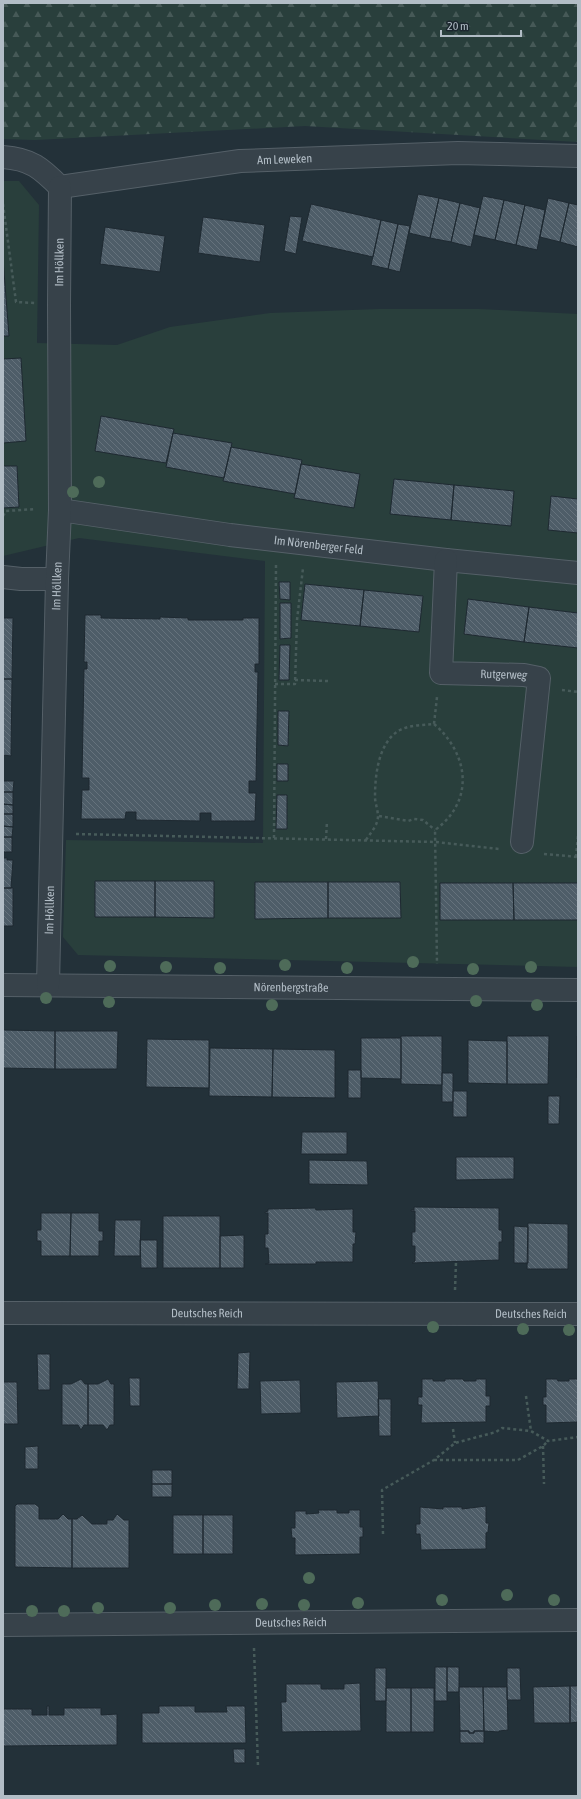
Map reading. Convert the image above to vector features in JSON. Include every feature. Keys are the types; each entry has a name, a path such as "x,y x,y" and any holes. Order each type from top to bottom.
{"street":[{"name":"Am Leweken","path":"60,187 240,161 450,153 578,156"},
{"path":"3,157 26,160 34,164 60,187"},
{"name":"Im Höllken","path":"48,985 57,579 60,510 60,187"},
{"name":"Im Nörenberger Feld","path":"60,510 305,544 578,573"},
{"name":"Rutgerweg","path":"446,560 442,673 524,675 539,678 521,848"},
{"path":"3,577 21,579 57,579"},
{"name":"Nörenbergstraße","path":"3,985 578,990"},
{"name":"Deutsches Reich","path":"3,1313 578,1314"},
{"name":"Deutsches Reich","path":"3,1625 578,1620"}],"path":[{"path":"3,204 16,302 59,305"},
{"path":"3,516 6,511 40,509 60,510"},
{"path":"274,838 278,540"},
{"path":"275,684 295,684 297,620 305,544"},
{"path":"295,680 328,681"},
{"path":"434,724 437,705 437,689"},
{"path":"366,840 377,822 378,816 375,784 382,752 388,742 400,730 407,727 434,724 442,731 455,751 463,773 464,783 459,801 451,816 435,830"},
{"path":"378,816 408,821 414,819 423,820 435,830 437,989"},
{"path":"326,839 327,821"},
{"path":"52,834 436,842 521,848 577,857 578,836"},
{"path":"526,1396 531,1431"},
{"path":"383,1534 382,1490 434,1460 455,1443 496,1432 502,1428 531,1431 548,1441"},
{"path":"453,1429 455,1443"},
{"path":"434,1460 518,1460 543,1446 548,1441 578,1437"},
{"path":"543,1446 544,1484"},
{"path":"254,1623 258,1767"}],"green space":[{"path":"3,3 578,3 578,142 305,126 35,140 3,139"},
{"path":"3,181 19,181 39,205 37,343 117,345 170,327 270,313 379,309 479,309 578,314 578,967 78,955 63,937 66,840 263,843 265,561 79,538 3,556"}],"building":[{"path":"418,194 439,198 430,238 409,233"},
{"path":"483,196 504,200 495,240 474,235"},
{"path":"439,198 460,203 451,242 430,238"},
{"path":"548,198 569,203 560,242 540,237"},
{"path":"504,200 525,205 516,245 495,240"},
{"path":"460,203 480,208 471,247 451,242"},
{"path":"569,203 578,205 578,247 560,242"},
{"path":"311,204 381,220 373,257 302,241"},
{"path":"525,205 545,210 537,250 516,245"},
{"path":"290,216 302,217 296,254 284,251"},
{"path":"203,217 265,225 260,262 198,253"},
{"path":"381,220 398,224 388,269 371,265"},
{"path":"398,224 410,226 400,272 388,269"},
{"path":"105,227 165,236 160,272 100,264"},
{"path":"3,259 9,336 3,336"},
{"path":"21,358 26,441 3,443 3,359"},
{"path":"101,416 174,429 166,463 95,451"},
{"path":"173,433 232,443 224,478 166,467"},
{"path":"231,447 302,460 295,494 223,481"},
{"path":"301,464 360,474 354,508 294,498"},
{"path":"3,466 17,466 19,507 3,508"},
{"path":"394,479 454,485 451,520 390,514"},
{"path":"454,485 514,491 511,526 451,520"},
{"path":"551,496 578,499 578,533 548,530"},
{"path":"279,582 290,582 290,600 280,599"},
{"path":"305,584 364,590 360,626 301,620"},
{"path":"364,590 423,596 419,632 360,626"},
{"path":"468,599 529,607 524,642 464,634"},
{"path":"280,603 291,603 291,638 280,639"},
{"path":"529,607 578,613 578,648 524,642"},
{"path":"85,615 101,615 101,618 160,619 160,617 188,618 188,620 243,620 243,618 259,618 259,664 255,664 255,672 258,672 256,781 249,781 249,793 256,793 255,821 211,821 211,813 200,813 200,821 136,820 136,812 126,812 125,819 81,819 82,790 89,790 89,778 82,778 84,669 87,669 87,662 84,662"},
{"path":"3,618 13,618 12,679 3,679"},
{"path":"280,645 290,645 289,680 279,680"},
{"path":"3,679 12,679 11,756 3,755"},
{"path":"278,711 289,711 288,746 278,745"},
{"path":"277,764 288,764 288,781 277,781"},
{"path":"3,781 14,781 13,792 3,792"},
{"path":"3,792 13,792 13,805 3,804"},
{"path":"277,795 287,795 287,829 276,829"},
{"path":"3,804 13,805 13,814 3,814"},
{"path":"3,814 13,814 13,827 3,826"},
{"path":"3,826 13,827 12,837 3,837"},
{"path":"3,837 12,837 12,852 3,852"},
{"path":"3,858 13,860 11,888 3,888"},
{"path":"95,881 155,881 155,917 95,917"},
{"path":"155,881 214,881 214,918 155,917"},
{"path":"255,882 328,882 328,918 255,919"},
{"path":"328,882 400,882 401,918 328,918"},
{"path":"440,883 513,883 514,920 440,920"},
{"path":"513,883 578,883 578,920 514,920"},
{"path":"3,888 13,888 13,926 3,926"},
{"path":"3,1030 55,1031 55,1069 3,1068"},
{"path":"55,1031 118,1031 117,1069 55,1069"},
{"path":"401,1036 442,1036 442,1085 401,1084"},
{"path":"507,1036 549,1036 548,1084 507,1084"},
{"path":"578,1036 578,1078 577,1078"},
{"path":"361,1038 401,1038 401,1079 361,1078"},
{"path":"147,1039 209,1040 209,1088 146,1087"},
{"path":"468,1040 507,1041 507,1084 468,1083"},
{"path":"210,1048 273,1049 272,1097 209,1096"},
{"path":"273,1049 335,1050 335,1098 272,1097"},
{"path":"348,1070 361,1070 361,1098 348,1098"},
{"path":"442,1073 453,1073 453,1102 442,1102"},
{"path":"453,1091 467,1091 467,1117 453,1117"},
{"path":"548,1096 560,1096 559,1124 548,1124"},
{"path":"302,1132 347,1132 347,1154 301,1154"},
{"path":"456,1157 514,1157 514,1179 456,1180"},
{"path":"309,1160 367,1161 368,1185 309,1184"},
{"path":"414,1207 499,1208 499,1230 502,1230 502,1242 499,1242 499,1260 412,1263 415,1261 415,1246 412,1246 412,1232 415,1232 415,1211 411,1211 414,1210"},
{"path":"315,1208 316,1210 353,1209 353,1232 356,1232 355,1244 353,1244 353,1262 265,1264 269,1263 268,1248 265,1248 265,1234 268,1234 268,1213 265,1212 268,1211 268,1209"},
{"path":"41,1213 71,1213 70,1256 41,1256 41,1241 37,1241 37,1230 41,1230"},
{"path":"71,1213 99,1213 99,1231 103,1231 103,1241 99,1241 99,1256 70,1256"},
{"path":"163,1216 220,1216 220,1268 163,1268"},
{"path":"115,1220 141,1220 140,1256 114,1256"},
{"path":"528,1223 568,1224 568,1269 527,1269"},
{"path":"514,1226 528,1227 528,1263 514,1263"},
{"path":"244,1235 244,1268 220,1268 220,1236"},
{"path":"140,1240 157,1240 157,1268 141,1268"},
{"path":"250,1352 249,1389 237,1389 238,1353"},
{"path":"37,1354 50,1354 50,1390 38,1390"},
{"path":"129,1378 140,1378 140,1406 130,1406"},
{"path":"81,1379 85,1384 88,1384 88,1425 84,1425 81,1430 78,1425 62,1425 62,1384 71,1384"},
{"path":"108,1379 111,1384 114,1384 114,1425 110,1425 107,1430 103,1425 88,1425 88,1384 98,1384"},
{"path":"422,1379 433,1379 433,1381 463,1379 464,1381 476,1381 476,1379 486,1379 486,1396 490,1396 490,1406 486,1406 486,1422 421,1423 422,1405 418,1405 418,1397 422,1397"},
{"path":"546,1379 569,1381 569,1379 578,1379 578,1422 546,1423 546,1405 543,1405 543,1397 546,1397"},
{"path":"300,1380 301,1413 261,1414 260,1381"},
{"path":"378,1381 379,1416 337,1418 336,1382"},
{"path":"3,1382 17,1382 18,1424 3,1424"},
{"path":"378,1399 391,1399 391,1436 379,1436"},
{"path":"38,1446 38,1469 25,1469 25,1447"},
{"path":"152,1470 172,1470 172,1484 152,1484"},
{"path":"152,1484 172,1484 172,1497 152,1497"},
{"path":"17,1504 35,1504 39,1507 39,1519 58,1519 63,1514 68,1519 72,1519 72,1568 15,1567 15,1506"},
{"path":"486,1506 486,1523 489,1523 488,1532 486,1533 486,1549 421,1550 420,1534 416,1534 416,1524 420,1524 420,1507 443,1509 443,1507 462,1507 462,1509"},
{"path":"318,1510 337,1510 337,1513 349,1513 349,1510 360,1510 360,1527 363,1527 363,1537 360,1537 360,1554 295,1555 295,1538 292,1538 291,1528 295,1528 295,1511 306,1511 306,1514 319,1513"},
{"path":"117,1514 124,1520 129,1520 129,1568 72,1568 72,1519 77,1519 82,1515 92,1524 107,1524 107,1520 113,1520"},
{"path":"173,1515 203,1515 203,1554 173,1554"},
{"path":"203,1515 233,1515 233,1554 203,1554"},
{"path":"435,1667 447,1667 447,1701 435,1701"},
{"path":"447,1667 459,1667 459,1692 447,1692"},
{"path":"375,1668 386,1668 386,1701 375,1701"},
{"path":"507,1668 520,1668 521,1700 507,1700"},
{"path":"360,1683 361,1731 282,1732 281,1702 286,1702 286,1684 321,1684 321,1689 344,1689 344,1684"},
{"path":"570,1686 570,1723 534,1723 533,1687"},
{"path":"570,1686 578,1686 578,1722 570,1723"},
{"path":"459,1687 483,1687 484,1731 474,1731 474,1733 469,1733 469,1731 460,1731"},
{"path":"483,1687 507,1687 508,1730 499,1732 484,1731"},
{"path":"386,1688 411,1688 411,1732 386,1732"},
{"path":"411,1688 434,1688 434,1732 411,1732"},
{"path":"47,1706 49,1706 49,1715 64,1715 64,1708 101,1708 101,1715 117,1714 117,1745 3,1746 3,1709 32,1709 32,1715 47,1715"},
{"path":"159,1706 195,1706 195,1712 227,1712 226,1706 245,1706 246,1743 142,1743 142,1713 159,1713"},
{"path":"460,1731 469,1731 469,1733 474,1733 474,1731 484,1731 484,1743 460,1743"},
{"path":"233,1749 245,1749 245,1763 234,1763"}]}
